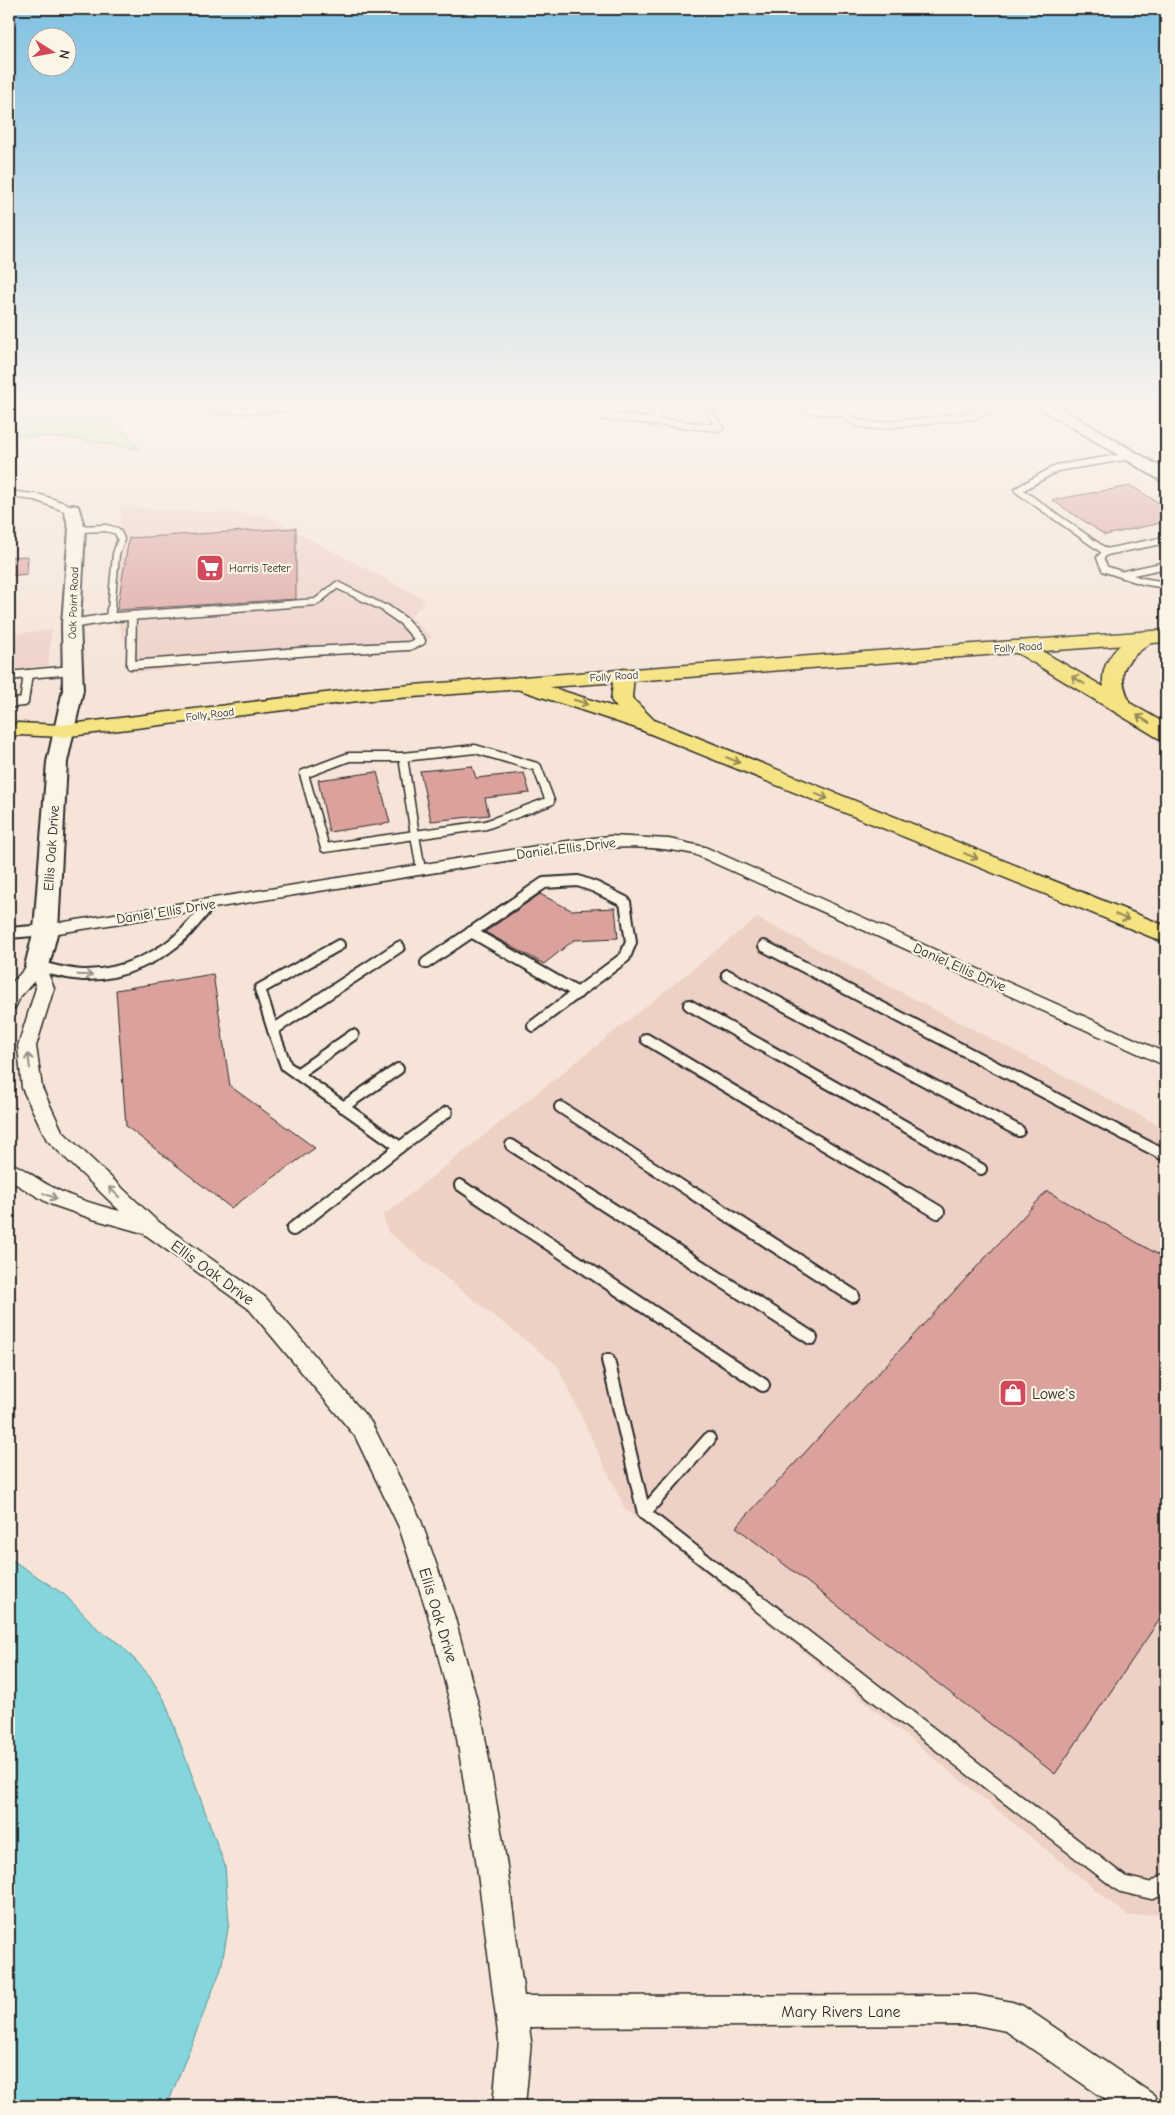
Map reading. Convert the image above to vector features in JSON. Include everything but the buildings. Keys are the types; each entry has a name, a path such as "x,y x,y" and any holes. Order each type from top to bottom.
{"main road":[{"name":"Folly Road","path":"9,730 62,730 197,716 331,698 1166,636"},
{"path":"1120,705 1113,687 1112,668 1121,655 1146,637"},
{"path":"1021,647 1166,733"},
{"path":"624,675 621,700 652,727"},
{"path":"518,683 601,708 652,727 1166,935"},
{"name":"Folly Road","path":"9,748 62,730"}],"street":[{"name":"Oak Point Road","path":"45,501 72,510 77,528 71,624 73,690 62,730"},
{"name":"Ellis Oak Drive","path":"9,1004 11,995 37,966 46,930 57,762 62,730"},
{"name":"Daniel Ellis Drive","path":"46,930 610,841 669,844 698,850 1166,1060"},
{"name":"Ellis Oak Drive","path":"37,966 45,988 27,1046 32,1088 54,1135 149,1226 257,1303 310,1364 362,1429 411,1526 441,1615 468,1719 492,1866 515,2041 509,2106"},
{"name":"Ellis Oak Drive","path":"9,1170 45,1195 96,1213 149,1226"},
{"name":"Mary Rivers Lane","path":"511,2012 976,2010 1012,2017 1112,2097 1143,2106"}],"lane":[{"path":"1034,501 1106,552"},
{"path":"77,528 106,528 116,531 120,539 116,554 110,618"},
{"path":"1166,540 1106,552 1100,558 1105,568 1123,575 1166,585"},
{"path":"1123,575 1166,565"},
{"path":"71,624 132,616 316,602 337,585 381,604 410,625 421,641 409,646 312,651 131,665 132,616"},
{"path":"9,676 72,670"},
{"path":"13,703 24,702 28,674"},
{"path":"475,749 537,767 550,800 486,825 415,834 325,848 304,774 349,757 403,758 475,749"},
{"path":"403,758 421,870"},
{"path":"426,962 544,883 561,879 583,881 626,902 631,942 625,957 534,1026"},
{"path":"37,966 66,974 91,976 122,970 152,957 186,932 210,904"},
{"path":"9,933 46,930"},
{"path":"471,932 578,993"},
{"path":"339,945 260,989 286,1066 400,1147"},
{"path":"764,946 1166,1156"},
{"path":"273,1030 399,947"},
{"path":"727,975 1019,1131"},
{"path":"690,1005 981,1169"},
{"path":"297,1074 353,1035"},
{"path":"646,1039 938,1212"},
{"path":"344,1107 398,1069"},
{"path":"560,1107 853,1296"},
{"path":"293,1229 447,1112"},
{"path":"511,1145 811,1338"},
{"path":"460,1185 763,1385"},
{"path":"608,1360 644,1513 1122,1884 1152,1891 1166,1882"},
{"path":"644,1513 709,1438"}],"shaded area":[{"path":"121,507 265,515 425,600 411,617 432,637 385,653 361,645 136,673 118,624"},
{"path":"52,630 48,666 9,669 9,634"},
{"path":"757,918 1166,1129 1166,1913 1128,1916 662,1537 625,1509 557,1365 388,1232 383,1216"}],"water":[{"path":"9,1558 65,1595 100,1631 121,1645 149,1675 164,1699 225,1866 229,1923 221,1969 167,2106 9,2106"}],"place":[{"name":"Harris Teeter","path":"210,568"},
{"name":"Lowe's","path":"1013,1393"}]}
